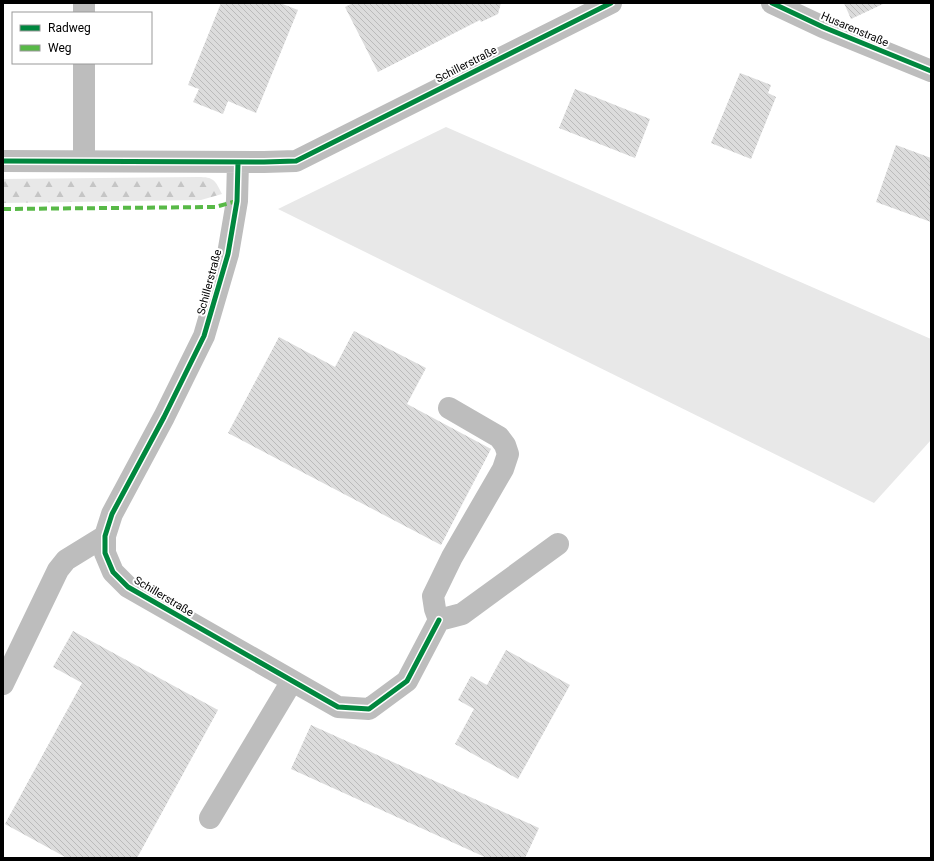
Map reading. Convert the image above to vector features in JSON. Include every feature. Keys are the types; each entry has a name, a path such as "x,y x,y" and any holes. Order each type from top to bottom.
{"street":[{"name":"Schillerstraße","path":"3,161 264,162 296,160 611,3"},
{"name":"Husarenstraße","path":"772,3 823,27 931,71"},
{"path":"84,64 84,161"},
{"name":"Schillerstraße","path":"238,162 237,201 228,254 204,336 164,417 112,514 105,536 105,553 113,572 128,587 338,707 369,709 407,680 439,620"},
{"path":"449,408 499,437 505,445 508,454 503,469 452,557 433,596 435,609 439,620 462,614 558,544"},
{"path":"3,684 58,570 66,560 105,536"},
{"path":"210,818 292,681"}],"green space":[{"path":"446,127 931,339 931,440 874,503 278,209"},
{"path":"208,178 216,182 222,194 201,200 3,203 3,179"}],"building":[{"path":"221,3 280,3 298,10 256,113 228,101 223,114 193,102 199,89 188,85"},
{"path":"353,3 501,3 498,14 481,22 480,20 378,72 345,7"},
{"path":"844,3 885,3 851,19"},
{"path":"740,73 771,85 768,93 776,97 751,159 711,143"},
{"path":"575,89 650,119 635,158 559,128"},
{"path":"896,145 931,158 931,222 876,202"},
{"path":"354,331 426,368 407,404 491,449 441,545 228,433 279,337 335,367"},
{"path":"73,631 218,710 137,858 67,858 5,824 82,683 53,667"},
{"path":"506,650 570,685 518,779 455,744 474,709 458,700 471,676 487,685"},
{"path":"311,725 539,828 525,858 487,858 291,769"}],"marked path":[{"path":"3,209 215,207 237,201"}],"cycle path":[{"path":"3,161 296,161 611,3"},
{"path":"772,3 823,27 931,71"},
{"path":"238,162 237,201 228,254 204,336 164,417 112,514 105,536 105,553 113,572 128,587 338,707 369,709 407,681 439,620"}]}
